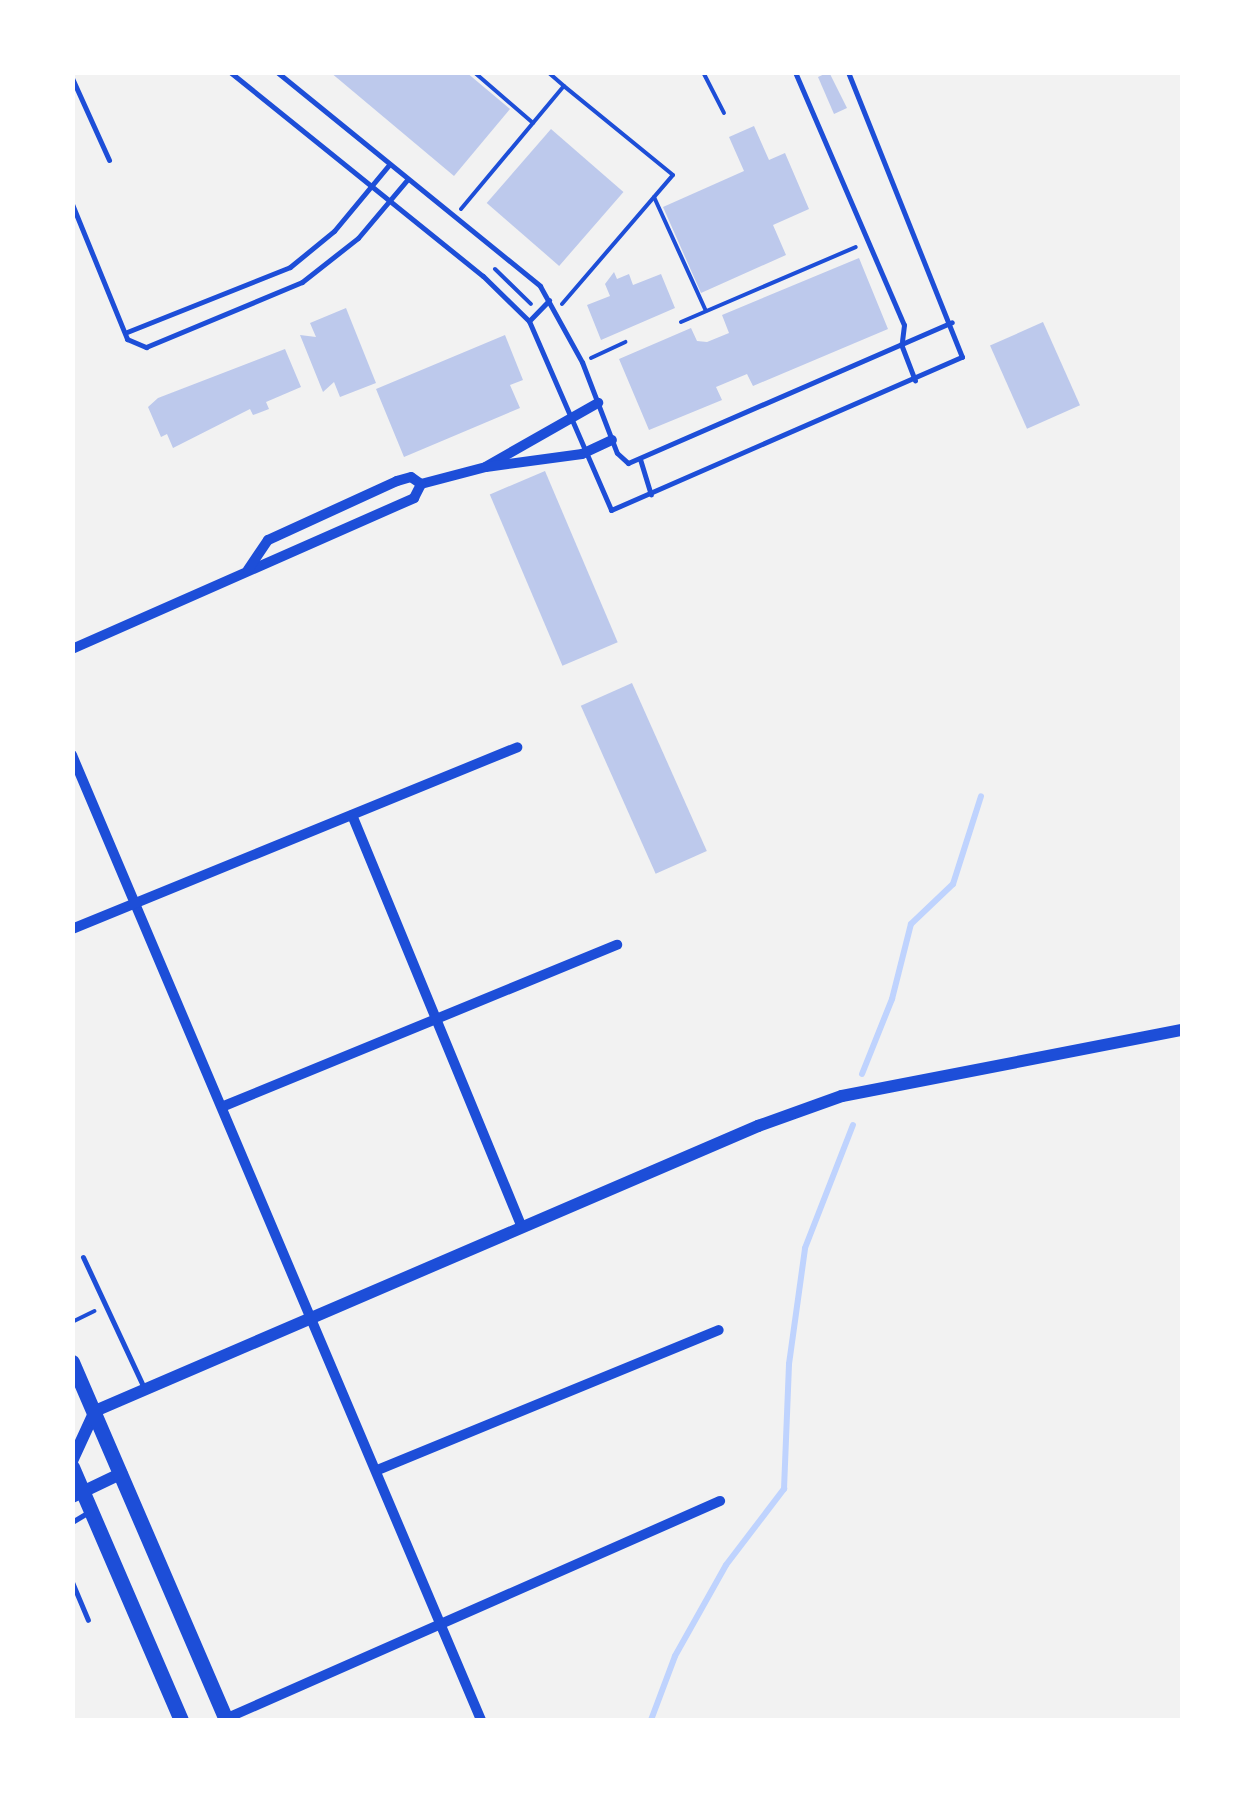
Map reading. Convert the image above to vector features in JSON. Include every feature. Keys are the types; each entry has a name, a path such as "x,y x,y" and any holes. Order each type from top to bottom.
{"main road":[{"path":"72,1362 225,1720"},
{"path":"72,1464 78,1494 92,1510 180,1720"}],"street":[{"path":"486,467 568,414 598,403"},
{"path":"72,649 414,498 421,484 486,467 582,454 612,440"},
{"path":"248,570 268,540 397,481 411,477 421,484"},
{"path":"72,929 517,747"},
{"path":"72,755 380,1469 481,1720"},
{"path":"352,815 521,1224"},
{"path":"224,1106 617,945"},
{"path":"72,1464 95,1412 144,1388 521,1224 842,1096 1182,1030"},
{"path":"380,1469 719,1330"},
{"path":"78,1494 122,1473"},
{"path":"225,1720 720,1501"}],"lane":[{"path":"230,72 529,321 582,454 610,510 962,358 952,322 848,72"},
{"path":"277,72 455,217 549,300 582,362 622,460 640,460 952,322"},
{"path":"795,72 865,243 904,324 900,344 916,380"},
{"path":"72,78 109,160"},
{"path":"126,332 290,267 334,231 388,166"},
{"path":"72,204 126,332 146,348 261,304 333,261 407,180"},
{"path":"529,321 549,300"},
{"path":"640,460 651,494"},
{"path":"83,1257 144,1388"},
{"path":"72,1522 92,1510"},
{"path":"72,1582 88,1620"}],"path":[{"path":"474,72 533,123"},
{"path":"548,72 673,175 556,310"},
{"path":"704,72 724,113"},
{"path":"455,217 564,86"},
{"path":"654,197 706,311"},
{"path":"681,322 865,243"},
{"path":"582,362 626,342"},
{"path":"72,1322 95,1311 88,1294"}],"building":[{"path":"330,72 466,72 510,109 454,176"},
{"path":"829,72 847,108 834,114 818,77"},
{"path":"754,126 769,160 785,153 809,209 773,225 786,255 701,293 663,207 744,171 729,137"},
{"path":"551,129 623,192 559,266 487,203"},
{"path":"859,258 888,329 753,386 747,374 716,387 722,400 649,430 619,359 691,328 697,341 707,342 729,333 722,315"},
{"path":"614,272 617,279 629,274 633,285 661,274 675,308 601,340 587,305 610,296 605,284"},
{"path":"346,308 376,383 340,397 334,382 323,392 300,335 316,337 310,323"},
{"path":"1043,322 1080,405 1027,429 990,346"},
{"path":"505,335 523,380 510,385 520,408 404,457 376,389"},
{"path":"285,349 301,387 266,402 269,409 253,415 250,409 173,448 167,434 161,437 148,407 158,398"},
{"path":"545,471 618,642 562,666 490,494"},
{"path":"632,683 707,851 656,874 581,706"}],"waterway":[{"path":"862,1074 892,999 911,924 953,884 981,796"},
{"path":"651,1720 675,1656 726,1565 784,1489 789,1364 805,1248 853,1125"}]}
